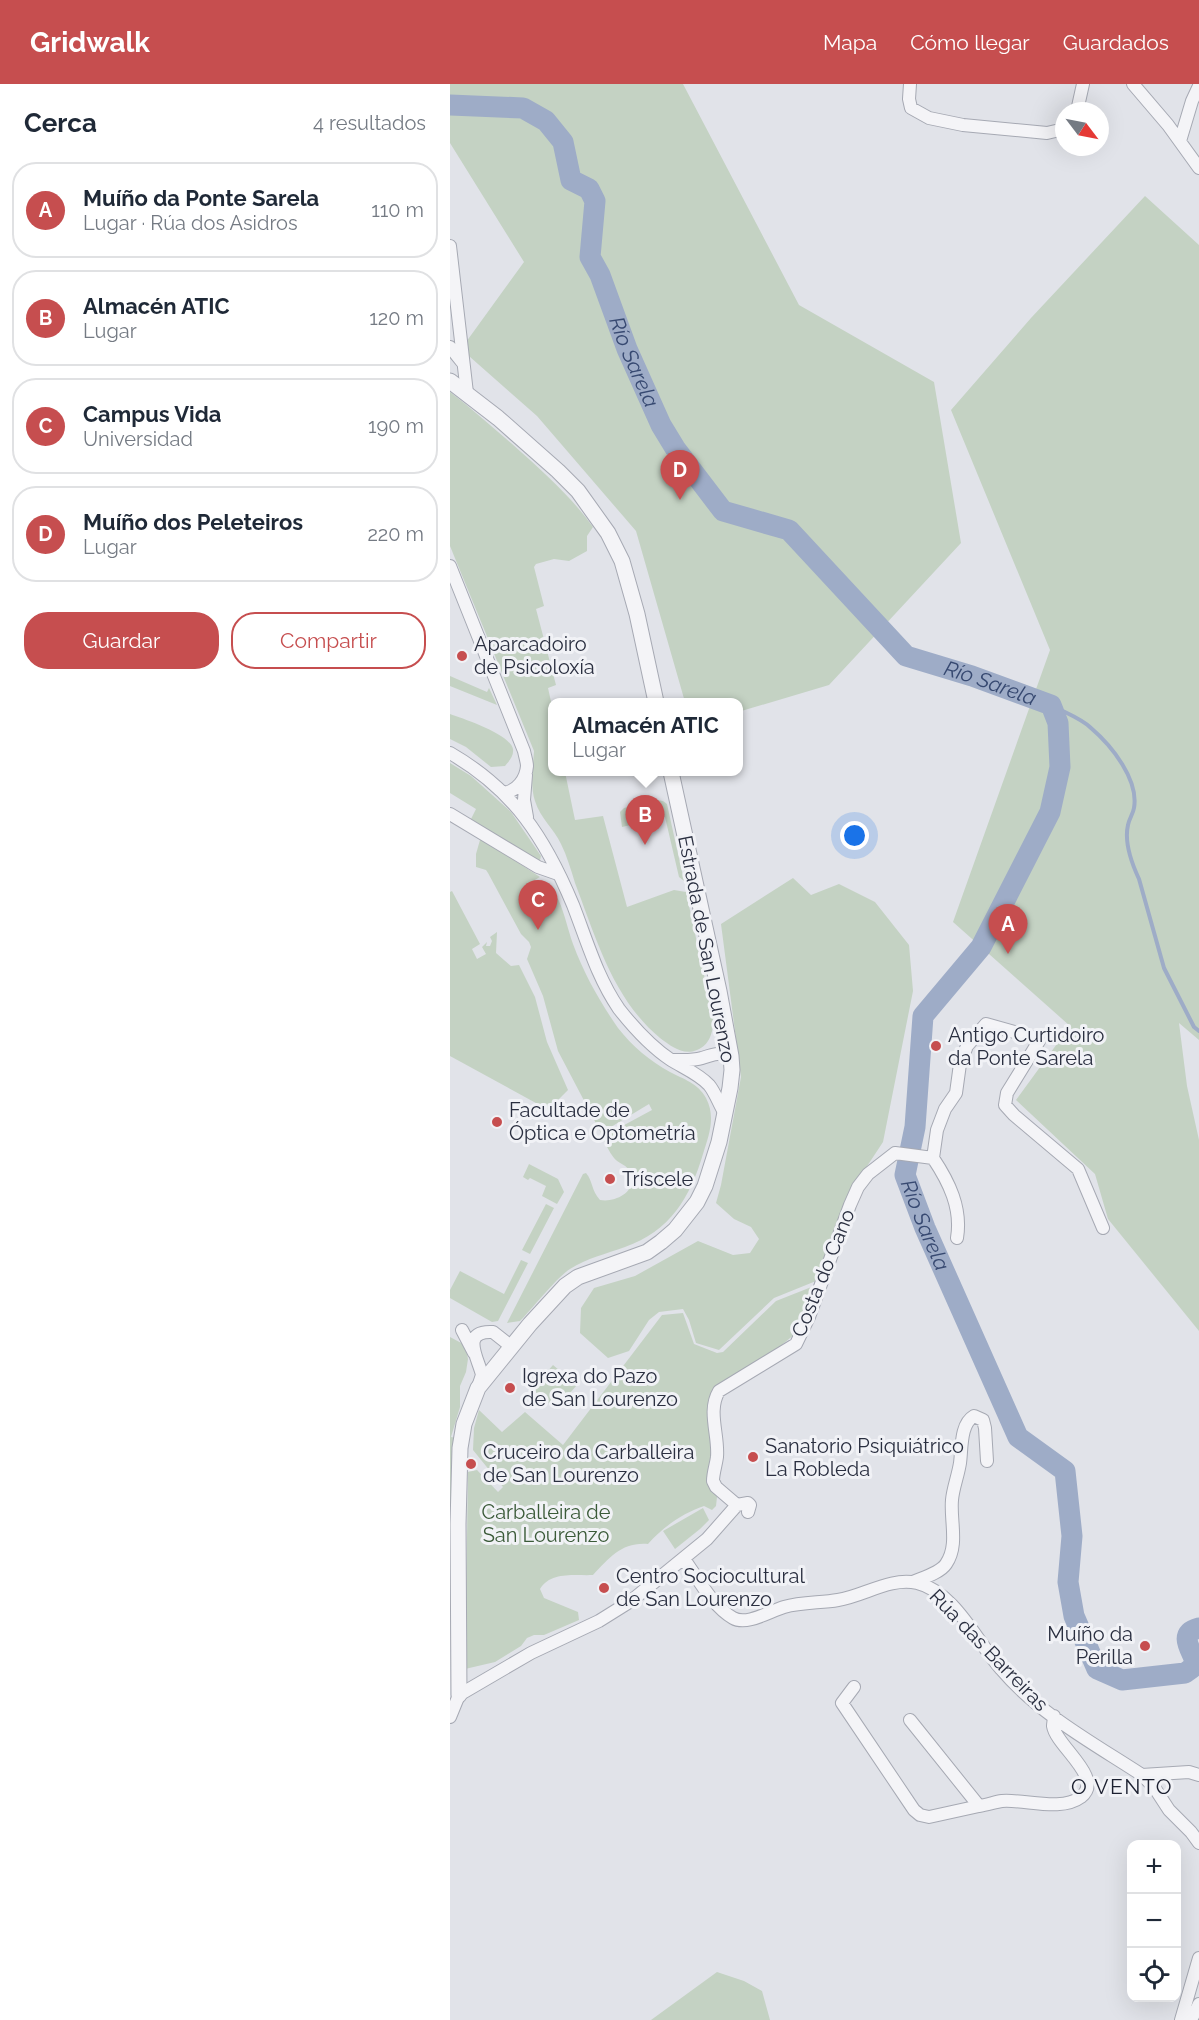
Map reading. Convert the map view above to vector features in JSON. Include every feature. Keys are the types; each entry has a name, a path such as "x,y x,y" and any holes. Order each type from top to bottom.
{"street":[{"path":"910,84 911,108 929,118 963,125 1047,133 1055,131"},
{"path":"1079,102 1083,84"},
{"path":"1133,84 1199,168"},
{"path":"1180,141 1199,86"},
{"path":"450,246 467,393"},
{"path":"450,347 462,362"},
{"path":"450,381 558,471 578,491 608,533 622,561 637,614 655,698"},
{"path":"450,566 524,751 527,765 524,800 529,822"},
{"path":"504,793 514,781 522,764 524,751"},
{"path":"450,753 491,781 529,822 545,846 573,905 596,969 619,1008 640,1034 658,1051 705,1082 720,1087 731,1078"},
{"path":"504,793 510,792 521,783 527,765"},
{"name":"Estrada de San Lourenzo","path":"455,1695 460,1448 464,1424 478,1388 565,1287 578,1278 646,1252 675,1230 697,1202 705,1186 719,1142 731,1078 731,1056 672,776"},
{"path":"450,814 538,867 558,874"},
{"path":"957,1238 954,1198 950,1185 930,1158 945,1109 956,1093 960,1064 967,1046 986,1024 1036,1038 1039,1041 1007,1093 1005,1105 1078,1169 1103,1228"},
{"path":"672,1060 701,1058 710,1053 720,1052 731,1056"},
{"path":"701,1058 699,1072 724,1112"},
{"name":"Costa do Cano","path":"748,1512 750,1505 748,1503 736,1505 713,1481 717,1459 713,1407 715,1398 719,1391 796,1344 809,1317 850,1205 858,1187 868,1174 895,1153 930,1158"},
{"path":"450,1324 462,1330 493,1332 512,1347"},
{"path":"462,1330 482,1375 478,1388"},
{"path":"482,1333 474,1341 473,1351 481,1360 494,1368"},
{"path":"684,1559 720,1609 734,1620 745,1621 786,1606 839,1600 893,1583 913,1582 943,1568 948,1562 954,1532 952,1500 962,1440 968,1420 974,1416 983,1420 987,1461"},
{"path":"450,1717 455,1695 531,1653 598,1621 631,1601 707,1539 736,1505"},
{"name":"Rúa das Barreiras","path":"913,1582 926,1586 946,1600 964,1618 1001,1669 1045,1711 1142,1775 1199,1843"},
{"path":"854,1687 842,1703 914,1810 928,1817 1003,1801 1060,1804 1077,1800 1088,1788 1087,1777 1053,1727 1054,1716"},
{"path":"910,1720 980,1806"},
{"path":"1142,1775 1189,1772 1199,1774"},
{"path":"1181,2020 1199,1958"},
{"path":"1191,2020 1199,2004"}],"green space":[{"path":"450,84 683,84 799,305 934,382 961,543 829,685 743,711 743,698 684,698 636,531 537,416 461,349 524,262 450,143"},
{"path":"1145,196 1199,245 1199,1040 1179,1023 1187,1086 1199,1140 1199,1331 1108,1219 1095,1174 1016,1100 1070,1026 953,922 1050,650 951,410 1031,318"},
{"path":"450,392 544,473 575,504 593,527 587,536 587,551 569,561 554,559 536,564 534,567 544,606 536,609 556,685 548,688 550,698 548,698 548,776 566,776 575,820 603,816 627,907 674,890 686,892 714,1021 708,1042 697,1050 682,1051 660,1038 630,1005 608,966 563,849 537,807 532,783 534,751 450,546"},
{"path":"450,676 487,692 489,688 497,705 450,686"},
{"path":"450,714 486,728 510,743 513,754 505,766 491,767 466,747 450,739"},
{"path":"450,763 471,776 511,812 541,856 540,860 536,860 471,819 476,809 450,793"},
{"path":"657,800 667,804 684,881 679,877 665,817 622,827 620,812 624,808"},
{"path":"480,840 540,877 526,885 524,889 533,907 531,890 546,883 559,901 587,977 618,1028 648,1058 699,1089 706,1098 711,1112 707,1140 692,1185 676,1211 666,1222 641,1240 576,1265 552,1286 520,1321 507,1323 583,1174 586,1173 588,1176 600,1200 620,1197 632,1184 629,1170 614,1158 602,1137 652,1110 649,1104 601,1133 558,1051 543,996 527,959 531,947 529,942 521,934 486,870 476,867 476,854"},
{"path":"793,878 811,895 839,884 875,902 909,945 913,991 883,1142 852,1189 816,1281 774,1298 719,1350 696,1343 683,1309 659,1312 649,1320 629,1351 608,1358 580,1333 581,1308 594,1288 635,1276 698,1241 733,1255 750,1253 759,1239 751,1227 734,1219 716,1203 741,1077 721,924"},
{"path":"452,891 480,944 472,949 477,959 486,954 482,947 487,942 486,946 490,946 492,941 490,937 497,932 496,953 511,966 519,965 535,997 547,1042 568,1090 557,1101 559,1113 556,1114 450,1056 450,892"},
{"path":"529,1164 558,1179 564,1192 557,1204 542,1196 546,1186 523,1177"},
{"path":"546,1204 554,1208 530,1254 522,1250"},
{"path":"521,1260 528,1263 498,1321 492,1322 450,1298 450,1290 460,1271 504,1294"},
{"name":"Carballeira de San Lourenzo","path":"814,1286 796,1333 771,1354 714,1387 710,1402 714,1459 713,1486 717,1497 716,1506 712,1510 704,1506 681,1517 667,1526 648,1544 631,1545 624,1548 593,1575 551,1579 540,1589 544,1598 578,1612 579,1620 544,1635 527,1638 521,1646 495,1662 465,1669 468,1472 477,1470 498,1492 503,1487 473,1450 474,1428 479,1410 502,1432 525,1412 563,1445 662,1315 683,1313 694,1344 717,1353 723,1352 776,1301"},
{"path":"450,1337 465,1345 468,1359 460,1386 460,1407 451,1437 457,1438 450,1521"},
{"path":"553,1365 577,1385 556,1409 532,1389"},
{"path":"703,1508 709,1520 675,1549 663,1531"},
{"path":"717,1972 744,1981 762,1991 770,2020 651,2020"}],"waterway":[{"name":"Río Sarela","path":"450,105 523,108 546,121 563,142 571,180 589,189 595,201 590,257 600,275 627,349 661,425 675,448 723,511 789,530 906,656 972,676 1051,705 1058,723 1060,767 1050,812 981,947 923,1016 915,1127 905,1175 925,1228 1018,1437 1065,1471 1072,1536 1068,1582 1074,1616 1097,1669 1122,1680 1185,1673 1192,1668 1195,1660 1187,1637 1189,1633 1199,1628"},
{"path":"1051,705 1087,724 1107,744 1128,775 1134,797 1134,808 1127,832 1129,853 1139,879 1164,968 1194,1027 1199,1031"}],"place":[{"name":"Muíño dos Peleteiros","path":"680,500"},
{"name":"Aparcadoiro de Psicoloxía","path":"462,656"},
{"name":"Almacén ATIC","path":"645,845"},
{"name":"Campus Vida","path":"538,930"},
{"name":"Muíño da Ponte Sarela","path":"1008,954"},
{"name":"Antigo Curtidoiro da Ponte Sarela","path":"936,1046"},
{"name":"Facultade de Óptica e Optometría","path":"497,1122"},
{"name":"Tríscele","path":"610,1179"},
{"name":"Igrexa do Pazo de San Lourenzo","path":"510,1388"},
{"name":"Sanatorio Psiquiátrico La Robleda","path":"753,1457"},
{"name":"Cruceiro da Carballeira de San Lourenzo","path":"471,1464"},
{"name":"Centro Sociocultural de San Lourenzo","path":"604,1588"},
{"name":"Muíño da Perilla","path":"1145,1646"}],"district":[{"name":"O VENTO","path":"1122,1787"}]}
